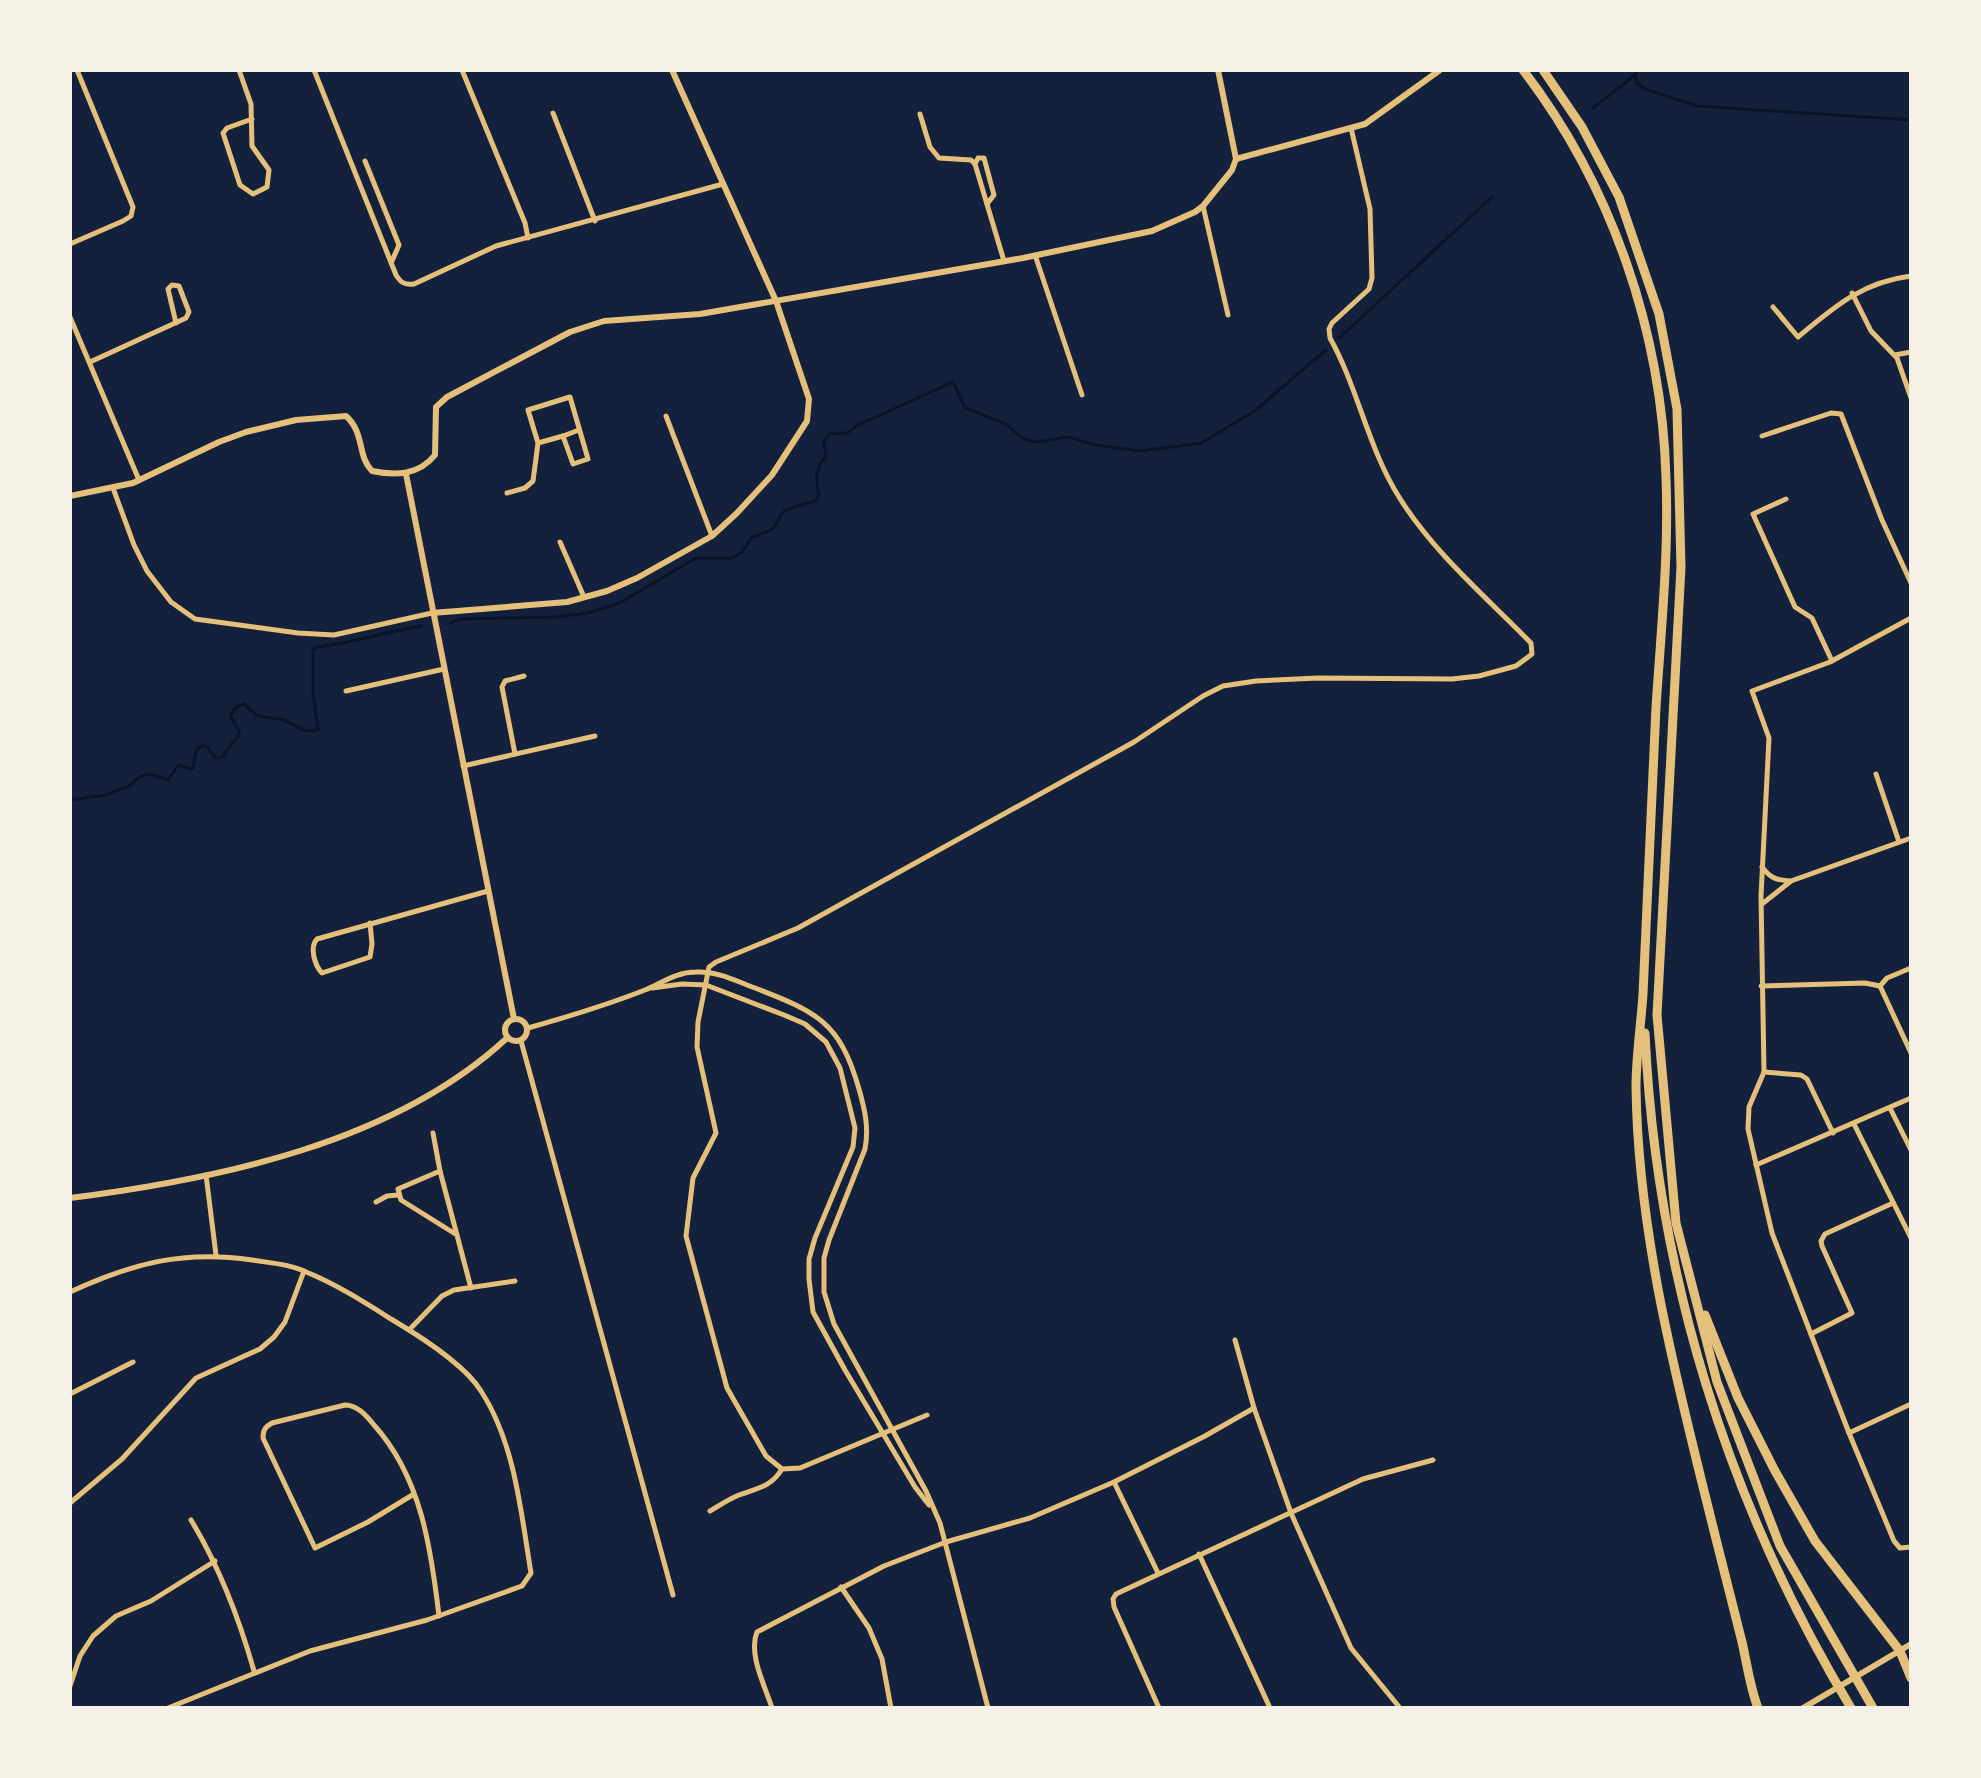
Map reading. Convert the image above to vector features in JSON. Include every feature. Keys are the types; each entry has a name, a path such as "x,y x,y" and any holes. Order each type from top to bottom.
{"highway":[{"path":"1523,70 1565,132 1601,199 1643,316 1660,397 1667,515 1636,1081 1638,1154 1646,1222 1701,1477 1758,1708"},
{"path":"1543,70 1582,127 1619,197 1659,314 1677,409 1681,567 1657,1015 1676,1223 1717,1382 1780,1546 1873,1708"},
{"path":"1643,993 1651,1121 1659,1186 1677,1282 1703,1380 1766,1546 1851,1708"},
{"path":"1690,1279 1738,1398 1775,1471 1815,1541 1900,1651 1911,1678"}],"street":[{"path":"70,244 123,221 131,216 133,207 77,70"},
{"path":"239,70 251,104 252,119 252,146 269,170 267,187 253,194 240,185 223,133 227,128 252,119"},
{"path":"314,70 401,282 414,284 496,246 723,184"},
{"path":"462,70 525,223 528,238"},
{"path":"113,488 147,571 171,602 195,619 298,633 334,635 432,613 567,602 637,578 712,536 744,507 772,475 807,421 809,399 776,301 672,70"},
{"path":"70,496 139,480 246,432 296,420 336,415 346,416 358,431 365,461 372,471 406,474 435,455 436,407 447,397 570,332 607,321 700,314 776,301 1004,261 1152,231 1203,206 1232,170 1236,159 1218,70"},
{"path":"1236,159 1351,128 1382,114 1429,74 1440,70"},
{"path":"553,113 595,221"},
{"path":"920,114 930,147 939,158 971,160 975,164 1004,261"},
{"path":"927,1415 800,1468 782,1469 766,1456 727,1388 686,1236 693,1178 716,1133 697,1047 709,967 798,928 1134,742 1223,686 1318,678 1444,680 1479,676 1516,666 1532,654 1531,643 1451,561 1398,496 1330,338 1332,323 1369,289 1372,278 1370,209 1351,128"},
{"path":"975,164 978,158 984,158 988,166 994,195 987,204"},
{"path":"365,161 399,245 391,262"},
{"path":"1203,206 1228,315"},
{"path":"1035,255 1082,395"},
{"path":"1773,307 1798,337 1852,293 1898,277 1911,276"},
{"path":"90,362 176,323 186,318 189,312 179,286 172,285 168,296 176,323"},
{"path":"1852,293 1871,331 1895,355 1911,398"},
{"path":"70,317 139,480"},
{"path":"1895,355 1911,352"},
{"path":"507,493 531,485 538,443 528,410 570,397 588,459 573,464 563,436"},
{"path":"1762,436 1831,413 1841,414 1882,520 1911,583"},
{"path":"666,416 712,536"},
{"path":"538,443 579,430"},
{"path":"406,474 514,1019"},
{"path":"1786,499 1753,514 1795,607 1812,618 1832,661"},
{"path":"560,542 584,597"},
{"path":"1911,618 1832,661 1752,691 1769,738 1761,904 1764,1072 1749,1107 1748,1129 1772,1233 1849,1433 1894,1541 1900,1548 1911,1547"},
{"path":"346,691 444,669"},
{"path":"515,754 502,687 505,681 524,676"},
{"path":"463,766 595,736"},
{"path":"1876,774 1899,842"},
{"path":"1761,904 1791,881 1911,838"},
{"path":"1762,867 1770,877 1791,881"},
{"path":"370,923 370,957 322,973 318,968 313,942 370,923 488,891"},
{"path":"1880,986 1887,978 1911,968"},
{"path":"528,1028 647,989 676,975 708,972 812,1013 838,1036 849,1055 864,1106 868,1135 829,1240 824,1258 824,1292 834,1324 926,1491 946,1542 988,1708"},
{"path":"1761,986 1865,983 1880,986"},
{"path":"647,989 682,984 706,985 805,1024 826,1042 840,1068 855,1128 853,1147 809,1259 813,1312 921,1496 932,1509"},
{"path":"1880,986 1911,1053"},
{"path":"514,1019 523,1021 528,1028 527,1036 516,1042 507,1038 506,1025 514,1019"},
{"path":"70,1198 206,1175 296,1151 385,1117 429,1096 456,1080 507,1038"},
{"path":"521,1041 673,1595"},
{"path":"1764,1072 1791,1073 1807,1079 1833,1133"},
{"path":"1756,1165 1911,1098"},
{"path":"1890,1108 1911,1150"},
{"path":"1854,1124 1911,1238"},
{"path":"433,1133 471,1288"},
{"path":"398,1195 398,1189 440,1171"},
{"path":"206,1175 216,1255"},
{"path":"376,1202 398,1195 427,1219 457,1235"},
{"path":"1811,1334 1852,1313 1822,1246 1825,1234 1893,1203"},
{"path":"70,1292 137,1264 175,1257 216,1255 304,1271 361,1300 409,1330 448,1358 481,1390 503,1436 516,1486 531,1573 522,1586 439,1616 337,1643 254,1671 200,1697 168,1708"},
{"path":"70,1503 122,1459 196,1378 260,1349 274,1337 285,1322 304,1271"},
{"path":"409,1330 442,1296 454,1290 515,1281"},
{"path":"1235,1340 1254,1408 1291,1513 1351,1648 1399,1708"},
{"path":"70,1394 133,1362"},
{"path":"1849,1433 1911,1404"},
{"path":"414,1494 368,1522 315,1548 263,1438 266,1426 324,1409 353,1405 390,1442 414,1494 423,1520 433,1564 439,1616"},
{"path":"772,1708 753,1641 757,1632 884,1566 946,1542 1030,1518 1114,1482 1254,1408"},
{"path":"1159,1708 1113,1599 1116,1594 1363,1479 1433,1460"},
{"path":"710,1511 738,1496 765,1487 782,1469"},
{"path":"1114,1482 1158,1573"},
{"path":"191,1520 215,1561 235,1609 254,1671"},
{"path":"1199,1554 1270,1708"},
{"path":"70,1686 80,1656 93,1636 116,1616 151,1601 215,1561"},
{"path":"841,1587 869,1628 882,1659 891,1708"},
{"path":"1803,1708 1911,1644"}],"waterway":[{"path":"1593,108 1635,75 1637,70"},
{"path":"1635,75 1637,83 1645,89 1697,106 1911,120"},
{"path":"1339,338 1492,197"},
{"path":"451,623 460,619 589,613 621,602 696,558 731,558 742,552 752,537 773,528 785,510 815,501 819,495 818,470 826,456 824,441 829,434 847,433 858,425 953,382 965,408 1004,423 1024,439 1037,442 1068,437 1096,445 1141,451 1201,443 1256,410 1326,350"},
{"path":"70,800 106,795 148,774 168,780 178,765 193,769 196,750 202,746 207,747 216,758 222,757 240,733 230,715 236,707 244,704 258,716 284,720 305,731 318,730 313,693 313,650 421,626"}]}
